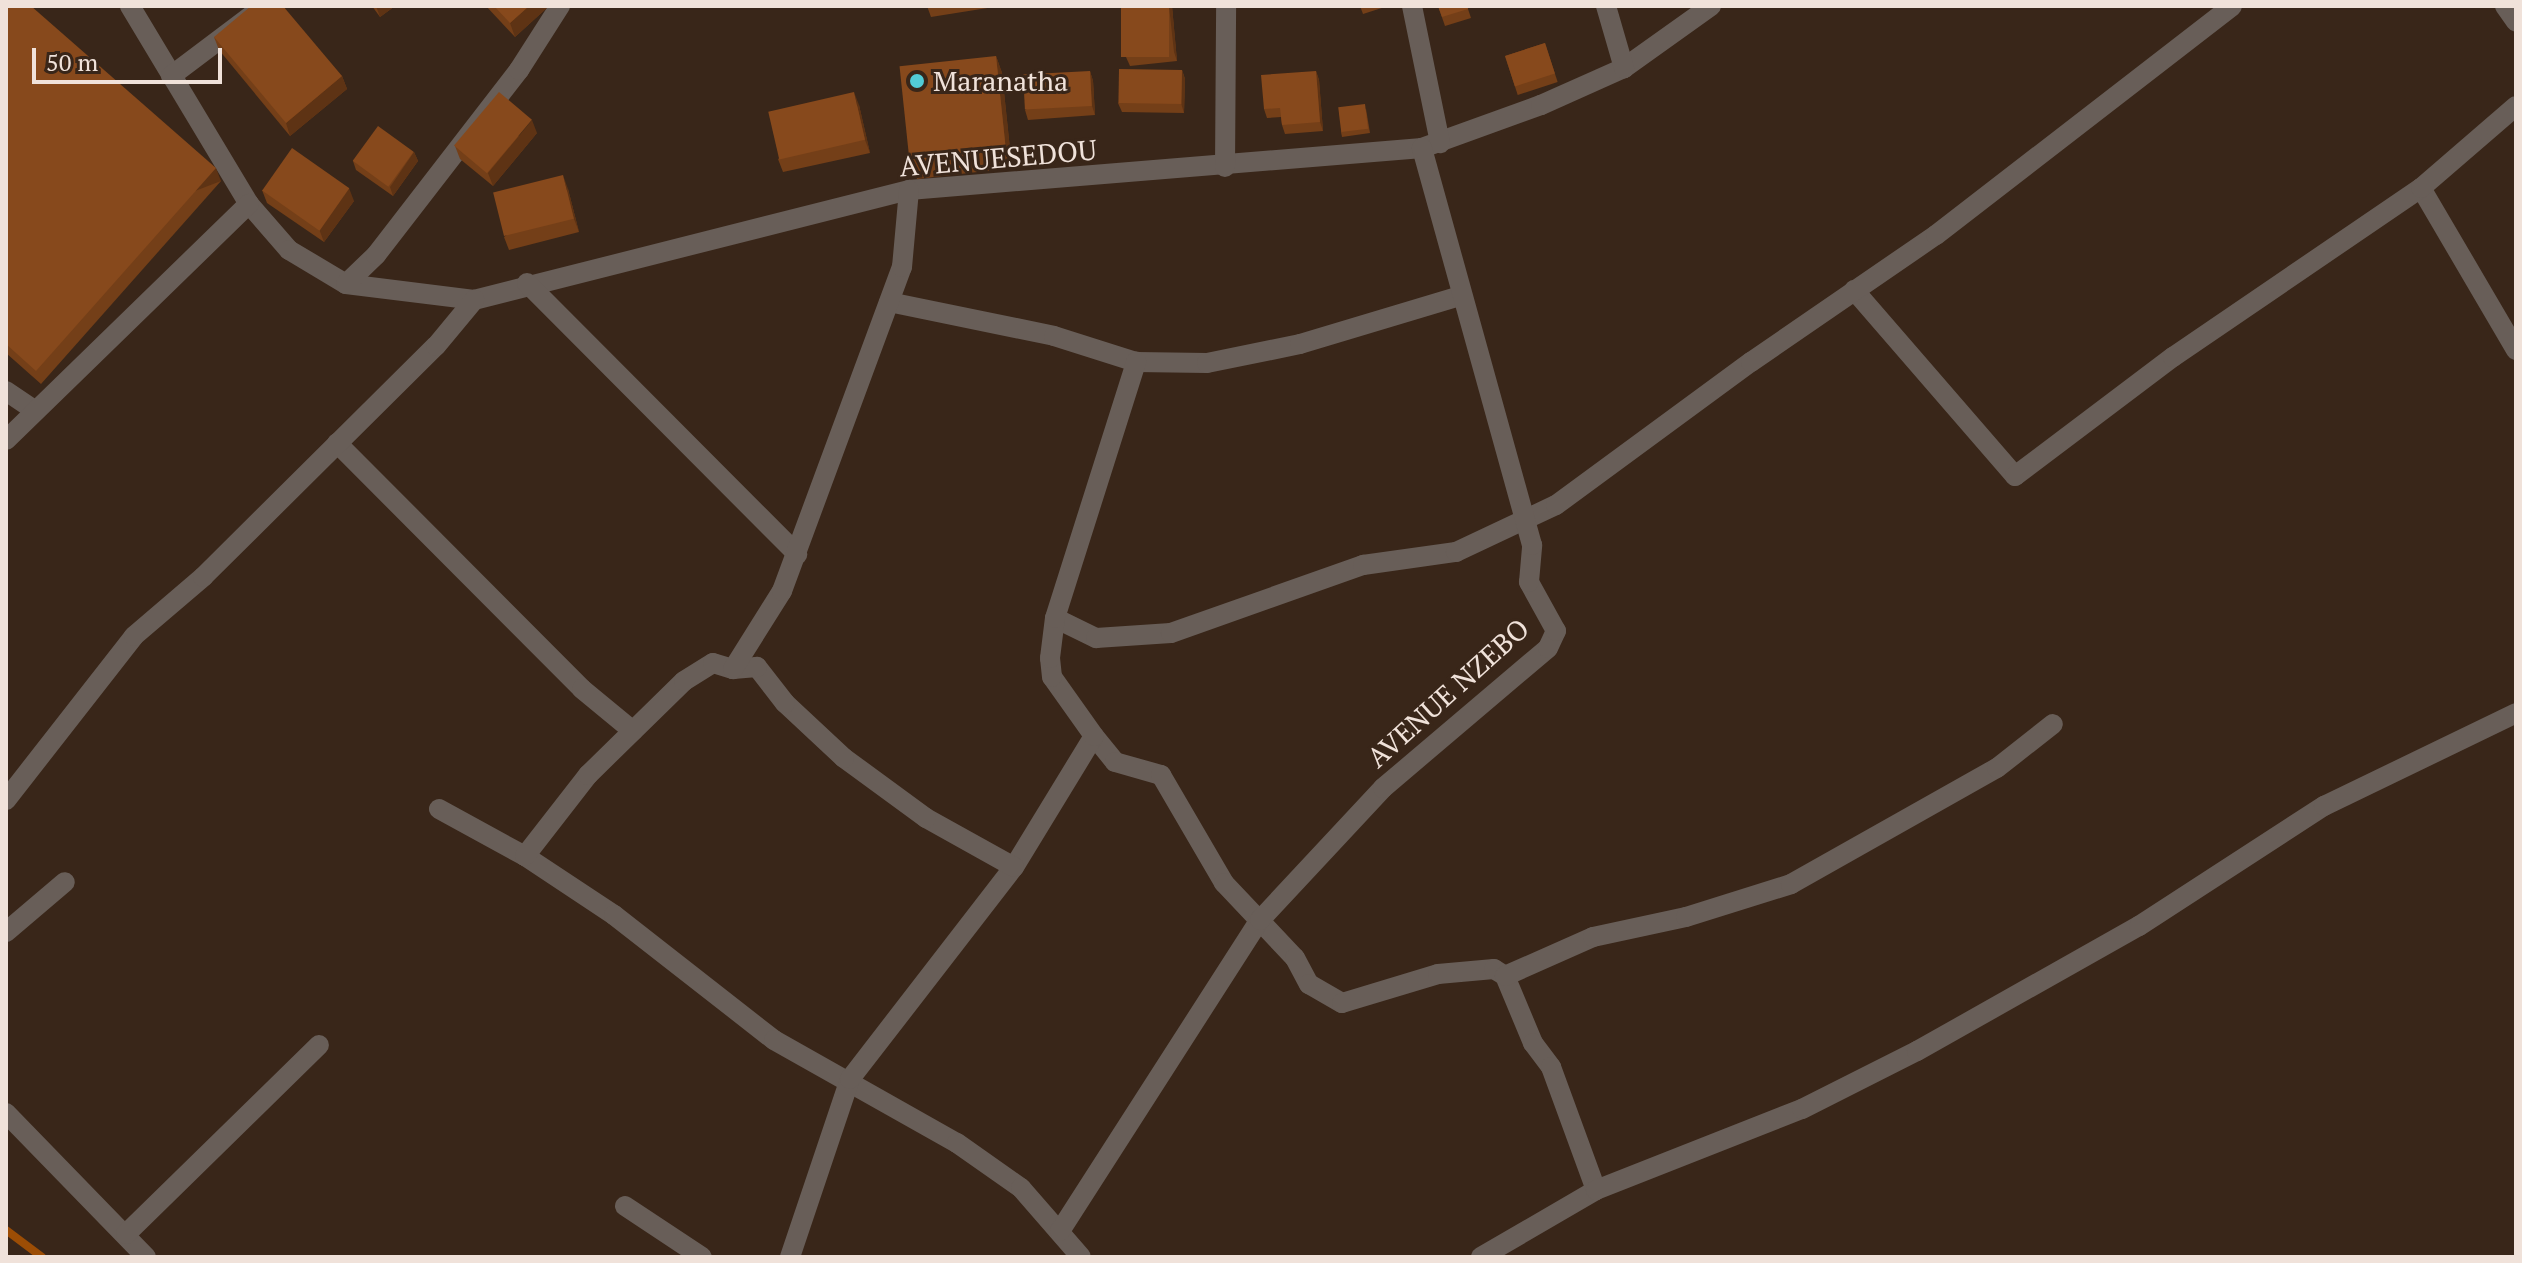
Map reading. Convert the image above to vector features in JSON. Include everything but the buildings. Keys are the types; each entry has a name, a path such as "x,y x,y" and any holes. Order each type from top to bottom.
{"street":[{"name":"AVENUESEDOU","path":"130,6 249,204 289,250 346,284 474,300 527,283 909,190 1225,167 1431,146 1624,68 1711,6"},
{"path":"171,76 264,6"},
{"path":"346,284 376,255 519,70 560,6"},
{"path":"1225,167 1226,6"},
{"name":"AVENUE NZEBO","path":"1260,920 1383,788 1548,648 1556,631 1529,582 1532,545 1460,296 1431,146 1412,6"},
{"path":"1606,6 1624,68"},
{"path":"1055,618 1096,638 1171,633 1363,565 1399,557 1429,560 1456,552 1523,521 1594,480 1854,290 1936,235 2232,6"},
{"path":"2505,6 2516,22"},
{"path":"1854,290 2015,476 2173,357 2421,188 2516,106"},
{"path":"2421,188 2516,350"},
{"path":"733,669 782,591 797,554 902,267 909,190"},
{"path":"6,440 249,204"},
{"path":"527,283 797,554"},
{"path":"889,302 1054,336 1136,362 1207,363 1300,344 1460,296"},
{"path":"6,800 134,636 337,443 474,300"},
{"path":"1136,362 1055,618 1052,677 1115,762 1161,775 1224,883 1295,958 1309,984 1342,1003 1438,974 1494,969 1505,976 1533,1043 1551,1067 1596,1190"},
{"path":"6,391 34,410"},
{"path":"337,443 582,689 633,731"},
{"path":"525,856 588,775 700,666 713,663 733,669 757,667 785,703 844,758 926,818 1014,867"},
{"path":"1481,1257 1596,1190 1802,1109 1917,1051 2139,926 2324,806 2516,713"},
{"path":"1505,976 1593,937 1686,917 1791,884 1997,768 2053,724"},
{"path":"790,1257 850,1079 1014,867 1094,736"},
{"path":"439,809 525,856 614,915 774,1040 850,1079 1021,1188 1081,1257"},
{"path":"6,932 65,882"},
{"path":"1060,1231 1260,920"},
{"path":"126,1234 319,1045"},
{"path":"6,1113 146,1257"},
{"path":"625,1206 702,1257"}],"waterway":[{"path":"6,1230 42,1257"}],"place":[{"name":"Maranatha","path":"917,81"}]}
